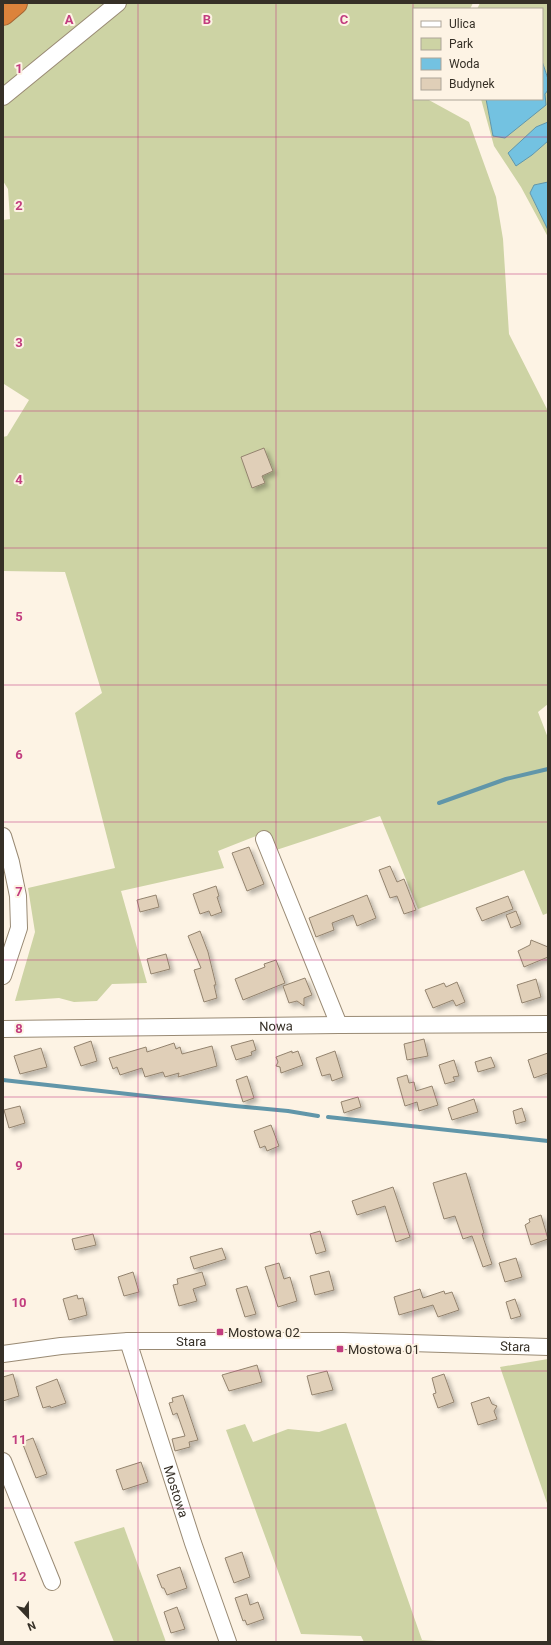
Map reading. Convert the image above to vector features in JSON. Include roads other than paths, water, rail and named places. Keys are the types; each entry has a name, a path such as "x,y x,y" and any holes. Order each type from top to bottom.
{"highway":[{"path":"3,14 16,3"}],"street":[{"path":"3,97 118,3"},
{"path":"3,836 11,862 18,896 19,928 3,976"},
{"path":"264,839 339,1024"},
{"name":"Nowa","path":"3,1029 339,1024 548,1024"},
{"name":"Stara","path":"3,1354 61,1346 128,1341 344,1341 548,1347"},
{"name":"Mostowa","path":"128,1341 195,1550 228,1642"},
{"path":"3,1461 52,1582"}],"water":[{"path":"543,64 548,79 548,90 545,94 546,105 505,138 493,136 486,100 543,100"},
{"path":"548,122 548,141 516,166 508,153 536,127"},
{"path":"548,182 548,230 530,193 534,185"}],"waterway":[{"path":"439,803 506,779 548,769"},
{"path":"3,1080 288,1111 318,1116"},
{"path":"328,1117 548,1141"}],"place":[{"name":"Mostowa 02","path":"220,1332"},
{"name":"Mostowa 01","path":"340,1349"}]}
